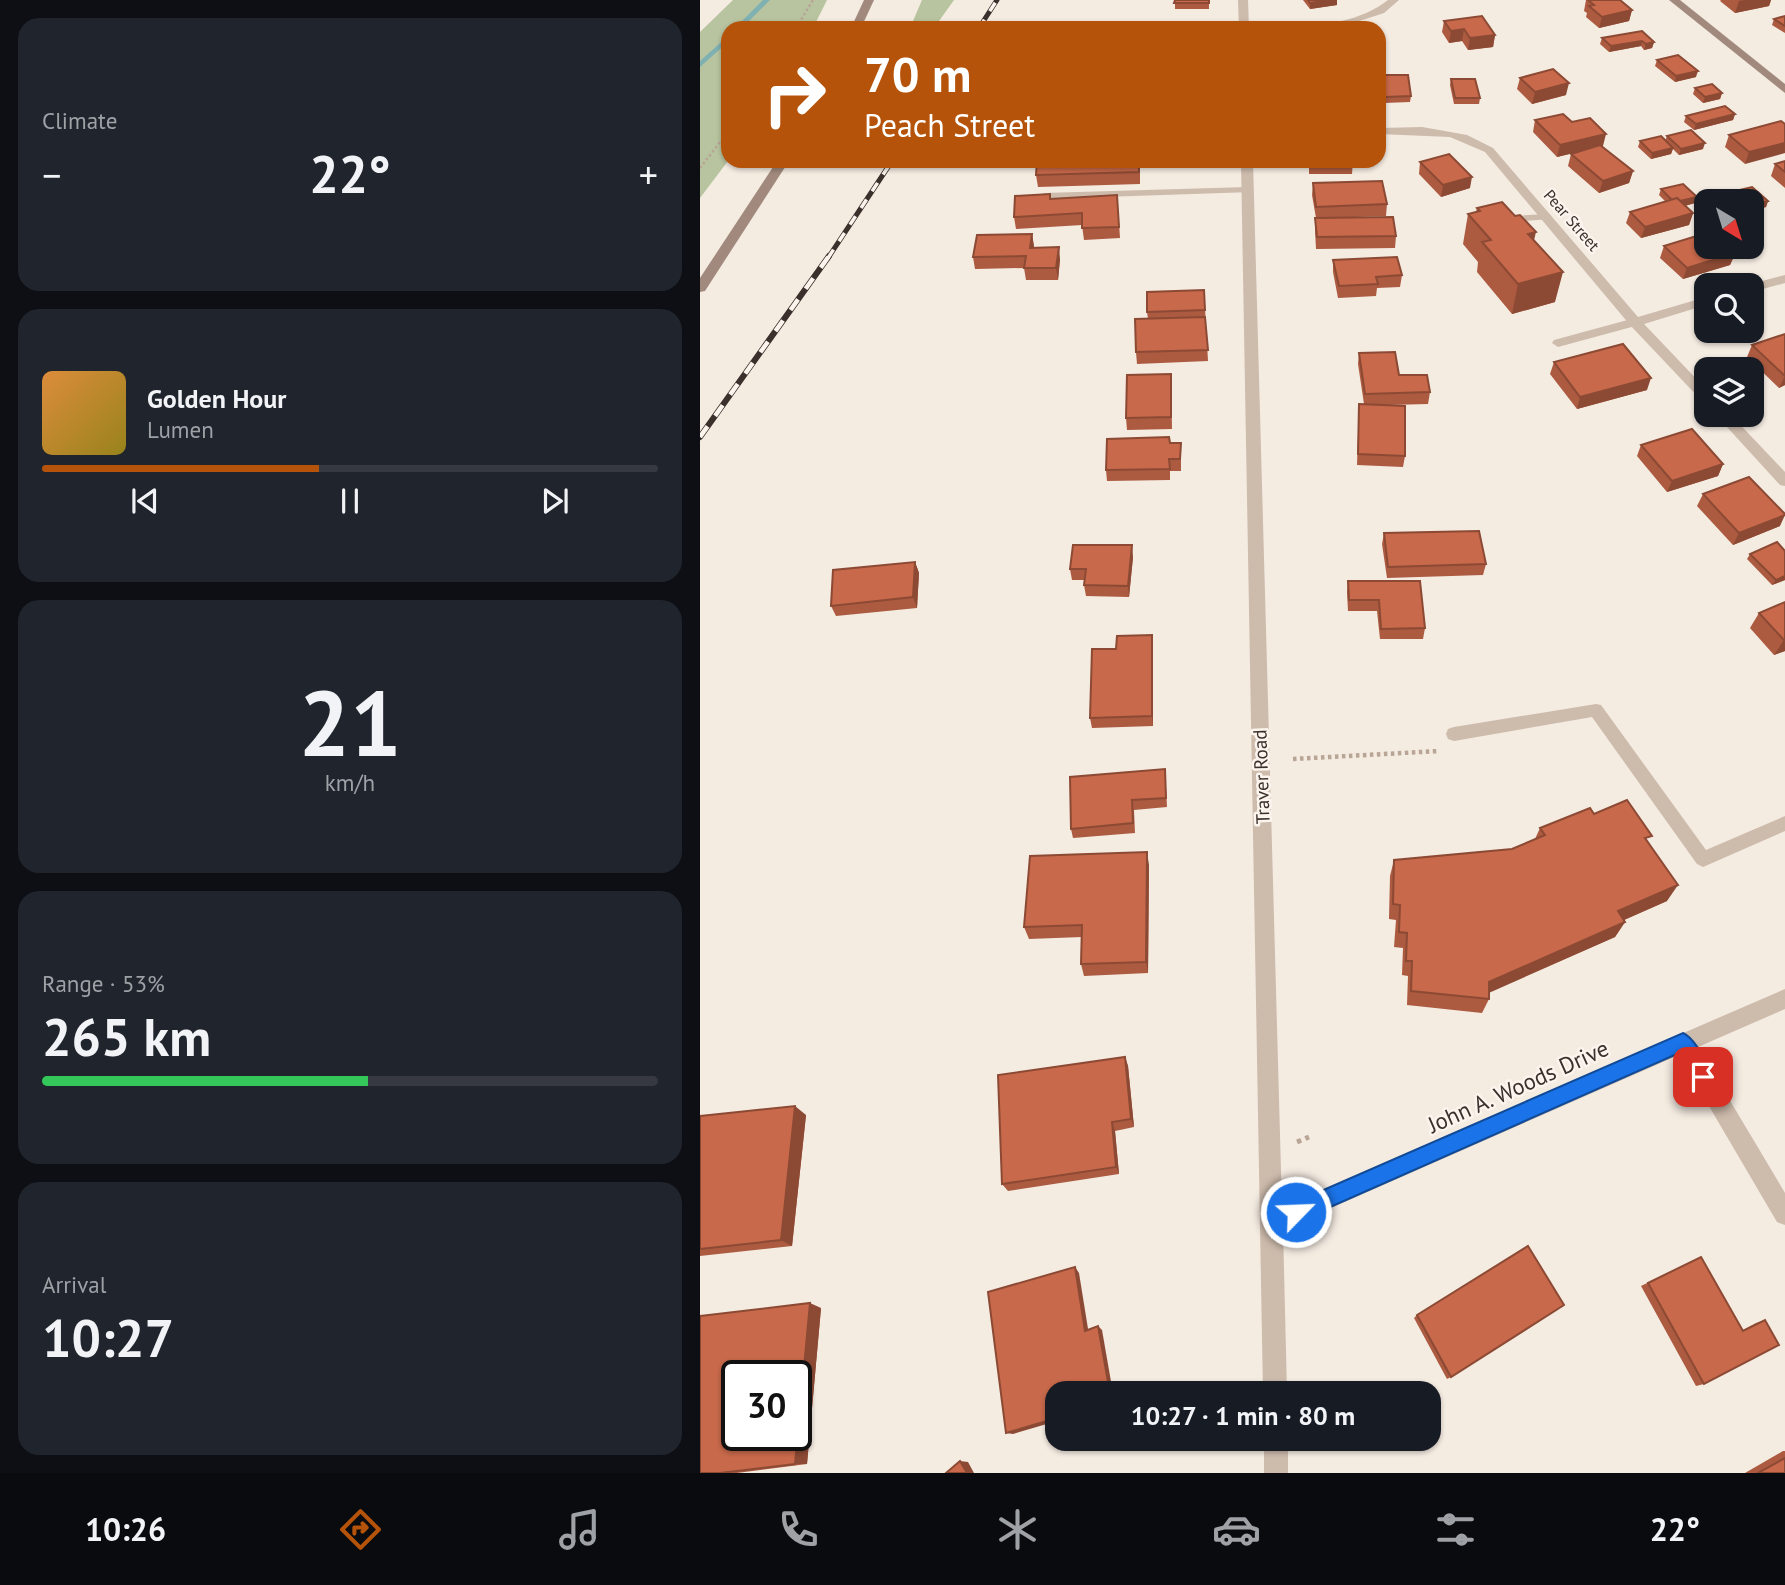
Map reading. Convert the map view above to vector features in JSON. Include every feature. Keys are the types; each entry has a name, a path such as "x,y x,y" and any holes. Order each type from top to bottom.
{"main road":[{"path":"859,21 869,0"},
{"path":"1674,0 1785,90"},
{"path":"700,288 778,168"}],"street":[{"path":"1243,0 1244,21"},
{"name":"Pear Street","path":"1386,131 1431,131 1473,139 1489,150 1636,322 1694,384"},
{"name":"Traver Road","path":"1247,168 1275,1381"},
{"path":"1764,285 1785,279"},
{"path":"1636,322 1694,305"},
{"path":"1734,427 1785,481"},
{"name":"John A. Woods Drive","path":"1272,1223 1785,999"},
{"path":"1683,1042 1785,1214"},
{"path":"1276,1451 1276,1473"}],"lane":[{"path":"1350,21 1387,7 1394,0"},
{"path":"1044,196 1248,190"},
{"path":"1511,219 1546,218"},
{"path":"1558,343 1636,322"},
{"path":"1454,734 1596,710 1703,859 1785,823"}],"path":[{"path":"800,21 813,0"},
{"path":"700,168 721,141"},
{"path":"1293,760 1445,751"}],"green space":[{"path":"733,0 827,0 816,21 721,21 723,168 700,198 700,32"},
{"path":"922,0 954,0 939,21 913,21"}],"building":[{"path":"1175,0 1209,0 1209,3 1174,3"},
{"path":"1308,0 1331,0 1310,3"},
{"path":"1588,0 1620,0 1632,10 1602,17 1589,6 1594,5"},
{"path":"1482,16 1495,35 1470,38 1464,29 1451,31 1444,21"},
{"path":"1785,16 1785,26 1774,19"},
{"path":"1642,31 1654,42 1646,44 1642,41 1611,46 1602,38"},
{"path":"1678,55 1698,71 1676,76 1657,60"},
{"path":"1553,69 1569,83 1535,92 1520,78"},
{"path":"1386,75 1408,75 1411,96 1386,97"},
{"path":"1451,79 1475,79 1480,98 1455,98"},
{"path":"1712,84 1722,93 1705,97 1695,88"},
{"path":"1725,106 1735,114 1696,124 1686,116"},
{"path":"1563,114 1572,122 1590,118 1606,134 1560,145 1535,120"},
{"path":"1781,121 1785,124 1785,143 1749,152 1729,135"},
{"path":"1691,130 1705,143 1681,149 1667,136"},
{"path":"1661,136 1673,148 1652,153 1640,141"},
{"path":"1600,145 1633,171 1603,181 1571,154"},
{"path":"1449,154 1472,177 1443,185 1420,162"},
{"path":"1785,161 1785,172 1775,164"},
{"path":"1036,168 1139,168 1139,172 1036,175"},
{"path":"1382,181 1387,204 1316,207 1313,183"},
{"path":"1683,184 1694,194 1694,198 1672,200 1661,189"},
{"path":"1050,194 1050,199 1117,195 1119,227 1082,228 1082,213 1014,217 1015,196"},
{"path":"1677,198 1693,213 1645,227 1630,212"},
{"path":"1502,202 1515,216 1520,215 1536,232 1528,234 1563,272 1518,284 1482,242 1491,240 1468,214 1480,211 1477,208"},
{"path":"1393,217 1396,236 1317,237 1315,218"},
{"path":"1032,234 1030,248 1059,247 1056,268 1024,268 1026,256 973,257 977,235"},
{"path":"1694,237 1694,259 1716,259 1687,268 1664,246"},
{"path":"1397,257 1402,275 1376,277 1378,284 1339,286 1333,260"},
{"path":"1204,290 1205,310 1147,312 1147,292"},
{"path":"1205,317 1208,350 1136,352 1135,319"},
{"path":"1785,334 1785,376 1752,345"},
{"path":"1623,344 1651,378 1580,397 1554,362"},
{"path":"1395,352 1399,375 1427,375 1430,392 1365,394 1359,353"},
{"path":"1171,374 1171,417 1126,418 1127,375"},
{"path":"1359,404 1405,406 1405,456 1358,454"},
{"path":"1692,429 1723,464 1672,481 1641,445"},
{"path":"1169,437 1170,443 1181,443 1180,459 1169,459 1170,469 1106,470 1107,439"},
{"path":"1749,477 1785,515 1739,533 1703,494"},
{"path":"1479,531 1486,564 1388,567 1384,533"},
{"path":"1777,542 1785,551 1785,576 1776,580 1750,554"},
{"path":"1073,545 1132,545 1128,586 1084,585 1086,569 1070,569"},
{"path":"915,562 913,597 831,606 833,570"},
{"path":"1348,581 1420,581 1425,628 1381,629 1379,600 1349,600"},
{"path":"1785,602 1785,640 1784,640 1759,613"},
{"path":"1152,635 1152,716 1090,718 1092,649 1116,649 1117,636"},
{"path":"1165,769 1166,798 1132,800 1133,823 1071,829 1070,777"},
{"path":"1627,800 1652,836 1645,838 1678,885 1618,911 1625,922 1489,982 1489,999 1411,991 1412,961 1406,961 1407,933 1399,932 1400,905 1393,904 1394,860 1512,849 1545,835 1540,828 1590,808 1594,814"},
{"path":"1147,852 1146,962 1081,964 1082,925 1024,927 1030,856"},
{"path":"1125,1057 1131,1119 1112,1122 1116,1167 1002,1184 998,1075"},
{"path":"795,1106 781,1240 700,1249 700,1116"},
{"path":"1528,1246 1564,1305 1451,1377 1417,1315"},
{"path":"1701,1257 1743,1331 1765,1320 1779,1345 1704,1384 1648,1283"},
{"path":"1075,1267 1085,1331 1098,1326 1108,1381 1045,1381 1045,1422 1006,1433 988,1292"},
{"path":"810,1303 805,1360 721,1360 721,1451 796,1451 795,1464 700,1473 700,1316"},
{"path":"1785,1458 1785,1473 1758,1473"},
{"path":"960,1461 967,1473 946,1473"}],"waterway":[{"path":"745,21 767,0"},
{"path":"700,65 721,45"}],"railway":[{"path":"984,21 997,0"},
{"path":"828,258 887,168"},
{"path":"700,437 829,256"}],"route":[{"path":"1296,1212 1683,1042 1703,1077"}]}
